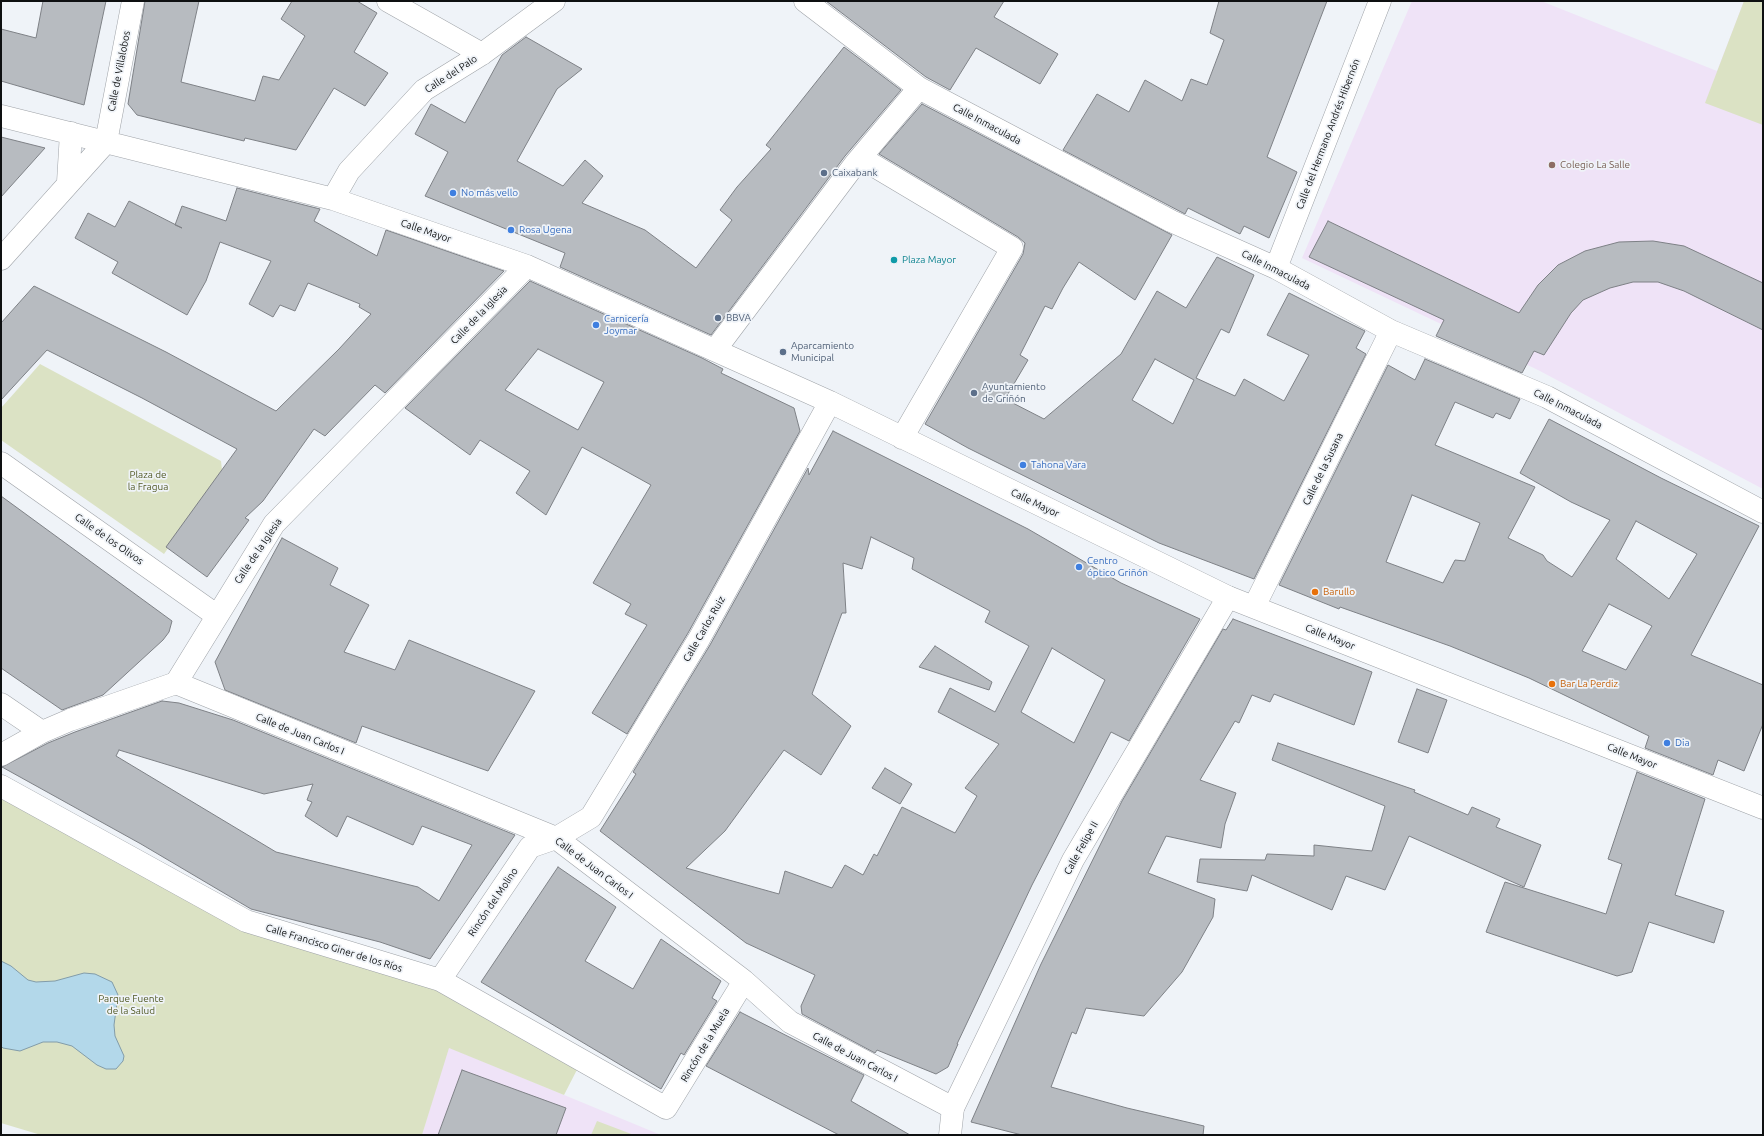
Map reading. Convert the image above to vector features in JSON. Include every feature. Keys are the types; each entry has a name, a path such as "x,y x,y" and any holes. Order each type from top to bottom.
{"street":[{"name":"Calle de Villalobos","path":"106,142 133,1"},
{"path":"388,1 482,54"},
{"name":"Calle del Palo","path":"333,199 349,171 424,90 482,54 554,1"},
{"name":"Calle Inmaculada","path":"805,1 920,88 1171,221 1276,268 1392,331 1547,397 1763,512"},
{"name":"Calle del Hermano Andrés Hibernón","path":"1276,268 1380,1"},
{"path":"724,354 860,158 920,88"},
{"name":"Calle Mayor","path":"1,116 333,199 527,266 830,402 1228,598 1763,808"},
{"path":"68,182 71,133"},
{"path":"1,259 68,182 106,142"},
{"path":"860,158 1012,248 905,440"},
{"name":"Calle de la Iglesia","path":"176,683 216,615 274,524 527,266"},
{"name":"Calle de la Susana","path":"1254,607 1392,331"},
{"name":"Calle Carlos Ruiz","path":"556,838 591,817 699,639 830,402"},
{"name":"Calle de los Olivos","path":"1,463 216,615"},
{"name":"Calle Felipe II","path":"950,1135 953,1108 1073,860 1228,598"},
{"path":"1,755 42,732 70,720 176,683"},
{"name":"Calle de Juan Carlos I","path":"176,683 556,838 744,981 790,1022 953,1108"},
{"path":"1,704 42,732"},
{"name":"Calle Francisco Giner de los Ríos","path":"1,786 246,921 440,980 666,1108"},
{"name":"Rincón del Molino","path":"440,980 530,847 556,838"},
{"name":"Rincón de la Muela","path":"666,1108 744,981"}],"shaded area":[{"name":"Colegio La Salle","path":"1412,1 1541,1 1717,71 1744,1 1763,1 1763,489 1538,370 1302,258"},
{"path":"448,1047 661,1135 422,1135"}],"green space":[{"path":"1744,1 1763,1 1763,125 1705,103"},
{"name":"Plaza de la Fragua","path":"40,364 221,461 222,470 164,554 1,440 1,408"},
{"name":"Parque Fuente de la Salud","path":"1,786 246,921 426,976 582,1060 564,1095 449,1048 422,1135 41,1135 1,1123"},
{"path":"597,1121 634,1135 591,1135"}],"water":[{"path":"1,961 11,966 28,980 36,982 55,981 84,973 95,974 112,982 118,995 114,1025 115,1036 124,1056 123,1061 116,1069 106,1069 97,1065 72,1046 57,1042 43,1042 20,1051 3,1048 1,1046"}],"building":[{"path":"43,1 106,1 84,105 1,81 1,29 36,38"},
{"path":"145,1 199,1 181,82 255,101 263,76 279,80 305,36 281,19 292,1 357,1 377,13 354,52 388,73 365,106 334,88 296,150 245,138 244,141 137,115 128,104"},
{"path":"826,1 1004,1 994,17 1058,54 1040,84 976,48 950,90 926,77"},
{"path":"1219,1 1327,1 1267,157 1297,172 1269,238 1244,226 1240,234 1188,208 1185,214 1063,150 1097,94 1129,112 1145,80 1182,101 1191,79 1207,85 1224,40 1210,33"},
{"path":"526,37 582,69 557,89 517,161 563,186 585,160 603,176 582,203 645,230 696,268 732,220 720,210 737,187 771,149 766,145 844,47 901,90 845,156 711,335 560,267 565,253 425,196 448,152 415,134 431,104 465,123 502,55"},
{"path":"922,104 1172,235 1135,300 1079,262 1052,309 1045,306 1020,355 1028,360 1005,399 1044,419 1121,354 1157,291 1186,308 1217,257 1254,275 1229,333 1221,329 1196,378 1235,396 1244,379 1284,401 1309,355 1267,335 1289,293 1365,331 1356,348 1366,354 1254,579 1159,543 968,448 925,424 1023,254 1025,243 1018,237 879,154","holes":["1155,359 1194,380 1173,424 1132,400"]},
{"path":"1,137 45,148 1,197"},
{"path":"237,188 320,209 314,221 377,256 386,230 504,271 385,393 375,385 325,436 314,429 263,501 245,518 249,520 207,577 166,547 237,449 142,398 47,350 1,400 1,323 34,286 166,352 276,411 339,349 371,314 359,307 360,304 308,283 295,311 280,305 273,317 249,304 271,261 220,242 206,281 187,315 112,273 118,262 75,238 88,213 115,227 129,201 175,225 182,206 226,221"},
{"path":"1328,221 1519,313 1538,285 1558,265 1585,251 1619,242 1653,241 1684,246 1763,283 1763,330 1684,291 1658,282 1633,282 1610,288 1583,300 1571,313 1544,355 1534,351 1522,373 1436,336 1444,320 1309,257"},
{"path":"530,281 702,358 723,369 721,373 794,408 800,431 688,633 627,734 592,713 647,625 625,614 631,604 593,583 651,485 582,447 546,515 516,493 530,471 480,440 470,455 405,408","holes":["538,349 604,382 578,430 505,390"]},
{"path":"1425,359 1520,399 1510,419 1496,413 1493,418 1455,402 1435,445 1535,487 1508,538 1543,555 1547,561 1572,577 1610,520 1571,502 1520,473 1549,419 1661,478 1759,526 1691,655 1763,685 1763,724 1744,771 1718,760 1713,775 1645,748 1649,736 1529,678 1450,646 1340,607 1339,609 1279,585 1388,365 1415,380","holes":["1412,495 1480,523 1465,561 1455,560 1443,583 1386,562","1636,521 1697,554 1669,599 1616,559","1609,604 1652,626 1626,670 1582,651"]},
{"path":"833,431 1028,529 1121,583 1200,619 1129,741 1111,732 1032,885 957,1044 948,1067 936,1074 877,1050 875,1053 802,1014 801,1006 815,975 746,943 600,831 636,774 633,772 710,645 808,468 809,475","holes":["871,537 914,558 912,569 990,611 985,622 1029,646 995,712 950,688 938,712 999,744 965,788 977,796 955,833 902,807 877,856 874,854 863,875 845,865 832,888 785,871 779,894 686,868 725,831 784,750 821,775 851,726 812,694 842,613 846,613 843,563 862,569","1052,648 1105,680 1074,743 1021,712"]},
{"path":"1,496 172,621 169,632 163,640 103,695 62,710 1,668"},
{"path":"282,538 338,568 330,585 369,605 344,652 395,670 409,640 535,691 488,771 362,726 356,743 225,690 215,662"},
{"path":"1233,619 1372,672 1354,725 1274,694 1270,702 1252,695 1239,723 1235,721 1200,780 1236,793 1225,824 1221,848 1166,836 1148,873 1215,899 1213,917 1182,972 1144,1016 1086,1008 1076,1034 1072,1032 1051,1087 1127,1108 1204,1126 1203,1135 1022,1135 971,1122 1041,964 1122,801 1223,629 1226,630"},
{"path":"935,646 992,682 989,690 919,667"},
{"path":"1417,689 1447,700 1428,753 1398,742"},
{"path":"162,701 179,703 233,720 515,835 430,959 380,942 251,909 141,844 2,767 48,743","holes":["119,750 264,794 313,784 307,800 312,802 305,816 337,837 347,816 413,845 422,826 472,845 439,901 418,887 276,852 116,756"]},
{"path":"1278,743 1415,790 1414,792 1468,815 1472,807 1500,819 1496,827 1541,845 1524,887 1409,836 1385,890 1346,876 1332,910 1252,875 1247,891 1197,882 1200,859 1265,860 1267,854 1314,856 1314,845 1372,851 1385,806 1272,760"},
{"path":"885,768 912,784 900,804 872,788"},
{"path":"1637,772 1705,799 1675,895 1724,911 1714,943 1649,922 1632,972 1617,976 1486,932 1505,882 1606,914 1622,864 1608,859"},
{"path":"558,867 616,907 585,961 633,989 661,939 721,981 712,998 717,1001 684,1055 681,1053 661,1089 481,982"},
{"path":"740,1012 864,1075 851,1101 910,1135 839,1135 706,1066"},
{"path":"462,1070 566,1108 556,1135 438,1135"}],"place":[{"name":"Colegio La Salle","path":"1552,165"},
{"name":"Caixabank","path":"824,173"},
{"name":"No más vello","path":"453,193"},
{"name":"Rosa Ugena","path":"511,230"},
{"name":"Plaza Mayor","path":"894,260"},
{"name":"BBVA","path":"718,318"},
{"name":"Carnicería Joymar","path":"596,325"},
{"name":"Aparcamiento Municipal","path":"783,352"},
{"name":"Ayuntamiento de Griñón","path":"974,393"},
{"name":"Tahona Vara","path":"1023,465"},
{"name":"Centro óptico Griñón","path":"1079,567"},
{"name":"Barullo","path":"1315,592"},
{"name":"Bar La Perdiz","path":"1552,684"},
{"name":"Dia","path":"1667,743"}]}
